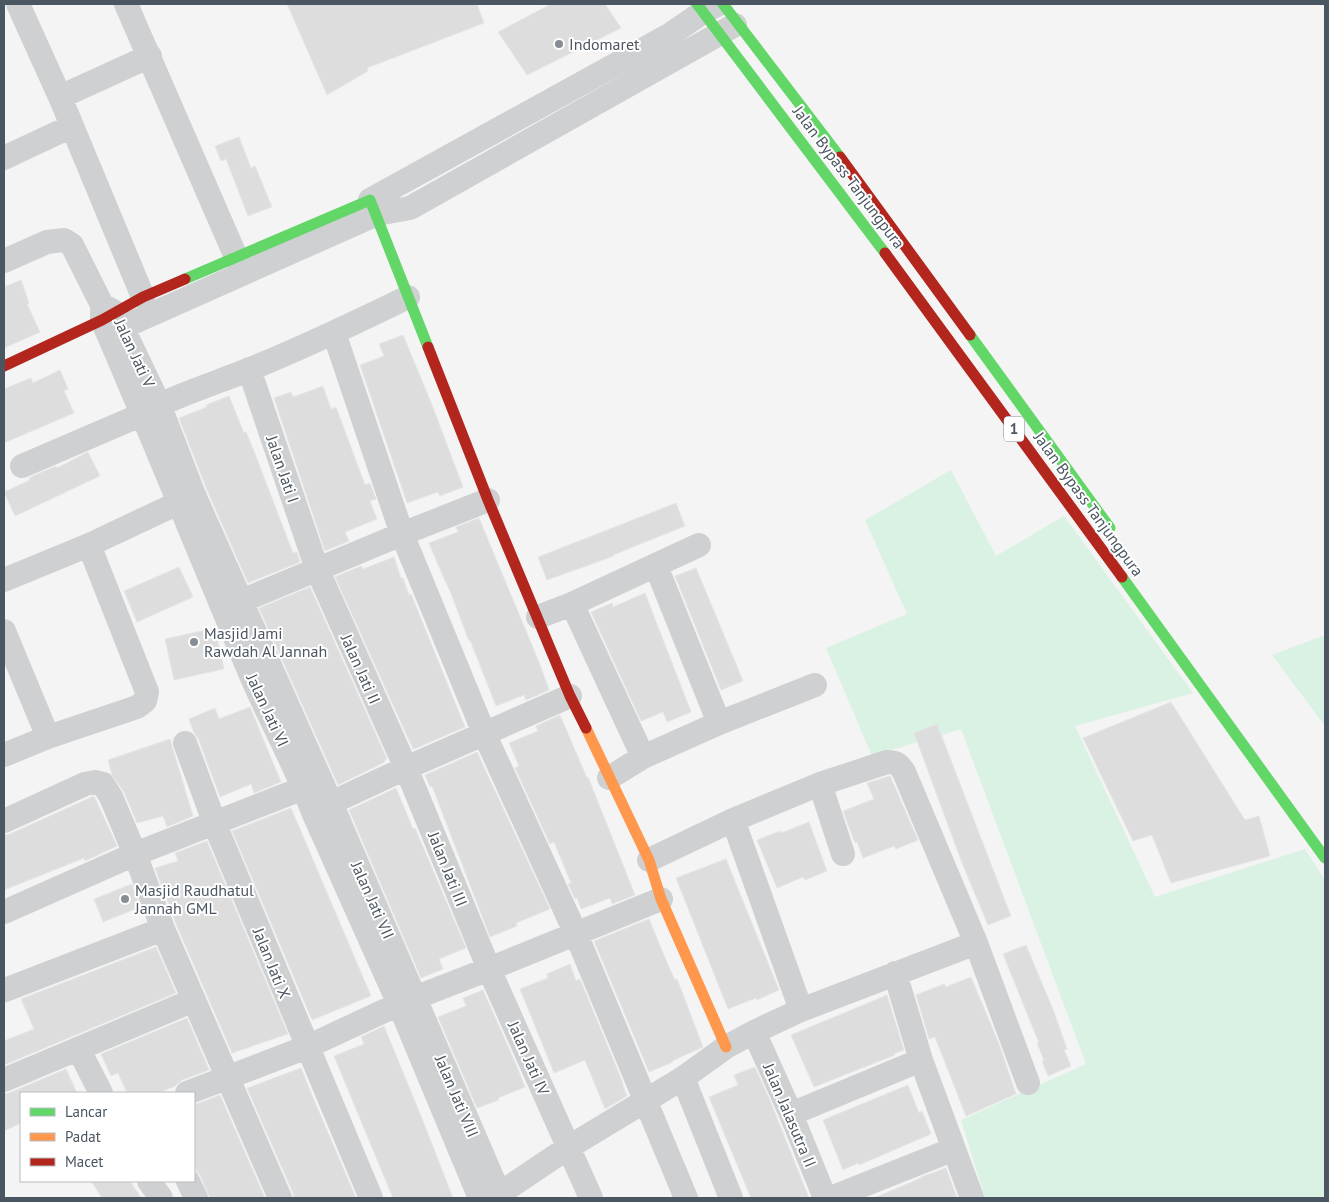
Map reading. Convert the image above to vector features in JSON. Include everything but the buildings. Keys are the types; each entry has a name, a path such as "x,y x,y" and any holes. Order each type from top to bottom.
{"main road":[{"name":"Jalan Bypass Tanjungpura","path":"711,6 819,128 1118,538"},
{"name":"Jalan Bypass Tanjungpura","path":"711,6 730,28 850,205 1255,759 1325,858"},
{"path":"373,207 395,271 408,298 488,500 570,696 649,860 661,899 726,1047"},
{"path":"4,366 110,316 143,297 239,265"}],"street":[{"path":"18,4 60,97 143,297"},
{"path":"126,4 239,265"},
{"path":"110,316 239,265 373,207 671,34 711,6"},
{"path":"373,207 410,208 730,28"},
{"path":"60,97 150,56"},
{"path":"4,158 72,126"},
{"name":"Jalan Jati V","path":"4,262 47,242 64,240 72,244 110,316 233,605"},
{"path":"22,466 151,409 334,333 408,298"},
{"path":"334,333 402,534 484,734 576,934 686,1198"},
{"name":"Jalan Jati I","path":"249,369 317,569"},
{"path":"4,580 90,545 187,498"},
{"path":"233,605 488,500"},
{"path":"4,755 48,737 137,707 145,701 147,692 90,545"},
{"path":"538,617 572,604 699,545"},
{"path":"656,566 719,723"},
{"name":"Jalan Jati II","path":"317,569 406,768"},
{"path":"572,604 643,757"},
{"name":"Jalan Jati VI","path":"233,605 251,676 312,785 322,807"},
{"path":"4,631 48,737"},
{"path":"609,778 643,757 719,723 815,685"},
{"path":"322,807 570,696"},
{"name":"Jalan Jati X","path":"185,743 215,823 371,1198"},
{"path":"649,860 733,820 820,784 887,762 899,764 976,943 1028,1083"},
{"name":"Jalan Jati III","path":"406,768 489,969"},
{"path":"4,822 85,784 100,782 103,784 111,797 163,929 280,1198"},
{"path":"820,784 842,854"},
{"path":"4,912 135,854 312,785"},
{"name":"Jalan Jati VII","path":"322,807 407,1001"},
{"path":"733,820 801,1010"},
{"path":"188,1092 307,1047 407,1001 661,899"},
{"path":"5,990 163,929"},
{"path":"492,1197 682,1078 726,1047 754,1032 801,1010 976,943"},
{"name":"Jalan Jati IV","path":"489,969 591,1198"},
{"path":"895,973 921,1060 972,1198"},
{"path":"4,1080 194,1000"},
{"name":"Jalan Jati VIII","path":"407,1001 492,1197"},
{"name":"Jalan Jalasutra II","path":"754,1032 791,1114 825,1198"},
{"path":"79,1050 100,1092"},
{"path":"791,1114 921,1060"},
{"path":"682,1078 731,1198"},
{"path":"831,1198 954,1149"},
{"path":"150,1182 161,1198"},
{"path":"188,1182 196,1198"}],"green space":[{"path":"951,470 996,556 1064,516 1193,693 1075,726 1155,897 1305,849 1325,880 1325,1198 985,1198 961,1120 1086,1064 961,729 872,756 826,648 907,614 865,520"},
{"path":"1325,635 1325,726 1272,655"}],"traffic: fast":[{"path":"697,4 885,253"},
{"path":"723,4 840,157"},
{"path":"185,279 370,200 428,347"},
{"path":"970,335 1110,528"},
{"path":"1122,577 1325,858"}],"traffic: slow":[{"path":"586,728 649,860 661,899 726,1047"}],"traffic: jam":[{"path":"840,157 970,335"},
{"path":"885,253 1122,577"},
{"path":"4,366 102,320 143,297 185,279"},
{"path":"428,347 488,500 570,696 586,728"}],"place":[{"name":"Indomaret","path":"559,44"},
{"name":"Masjid Jami Rawdah Al Jannah","path":"194,642"},
{"name":"Masjid Raudhatul Jannah GML","path":"125,899"}]}
